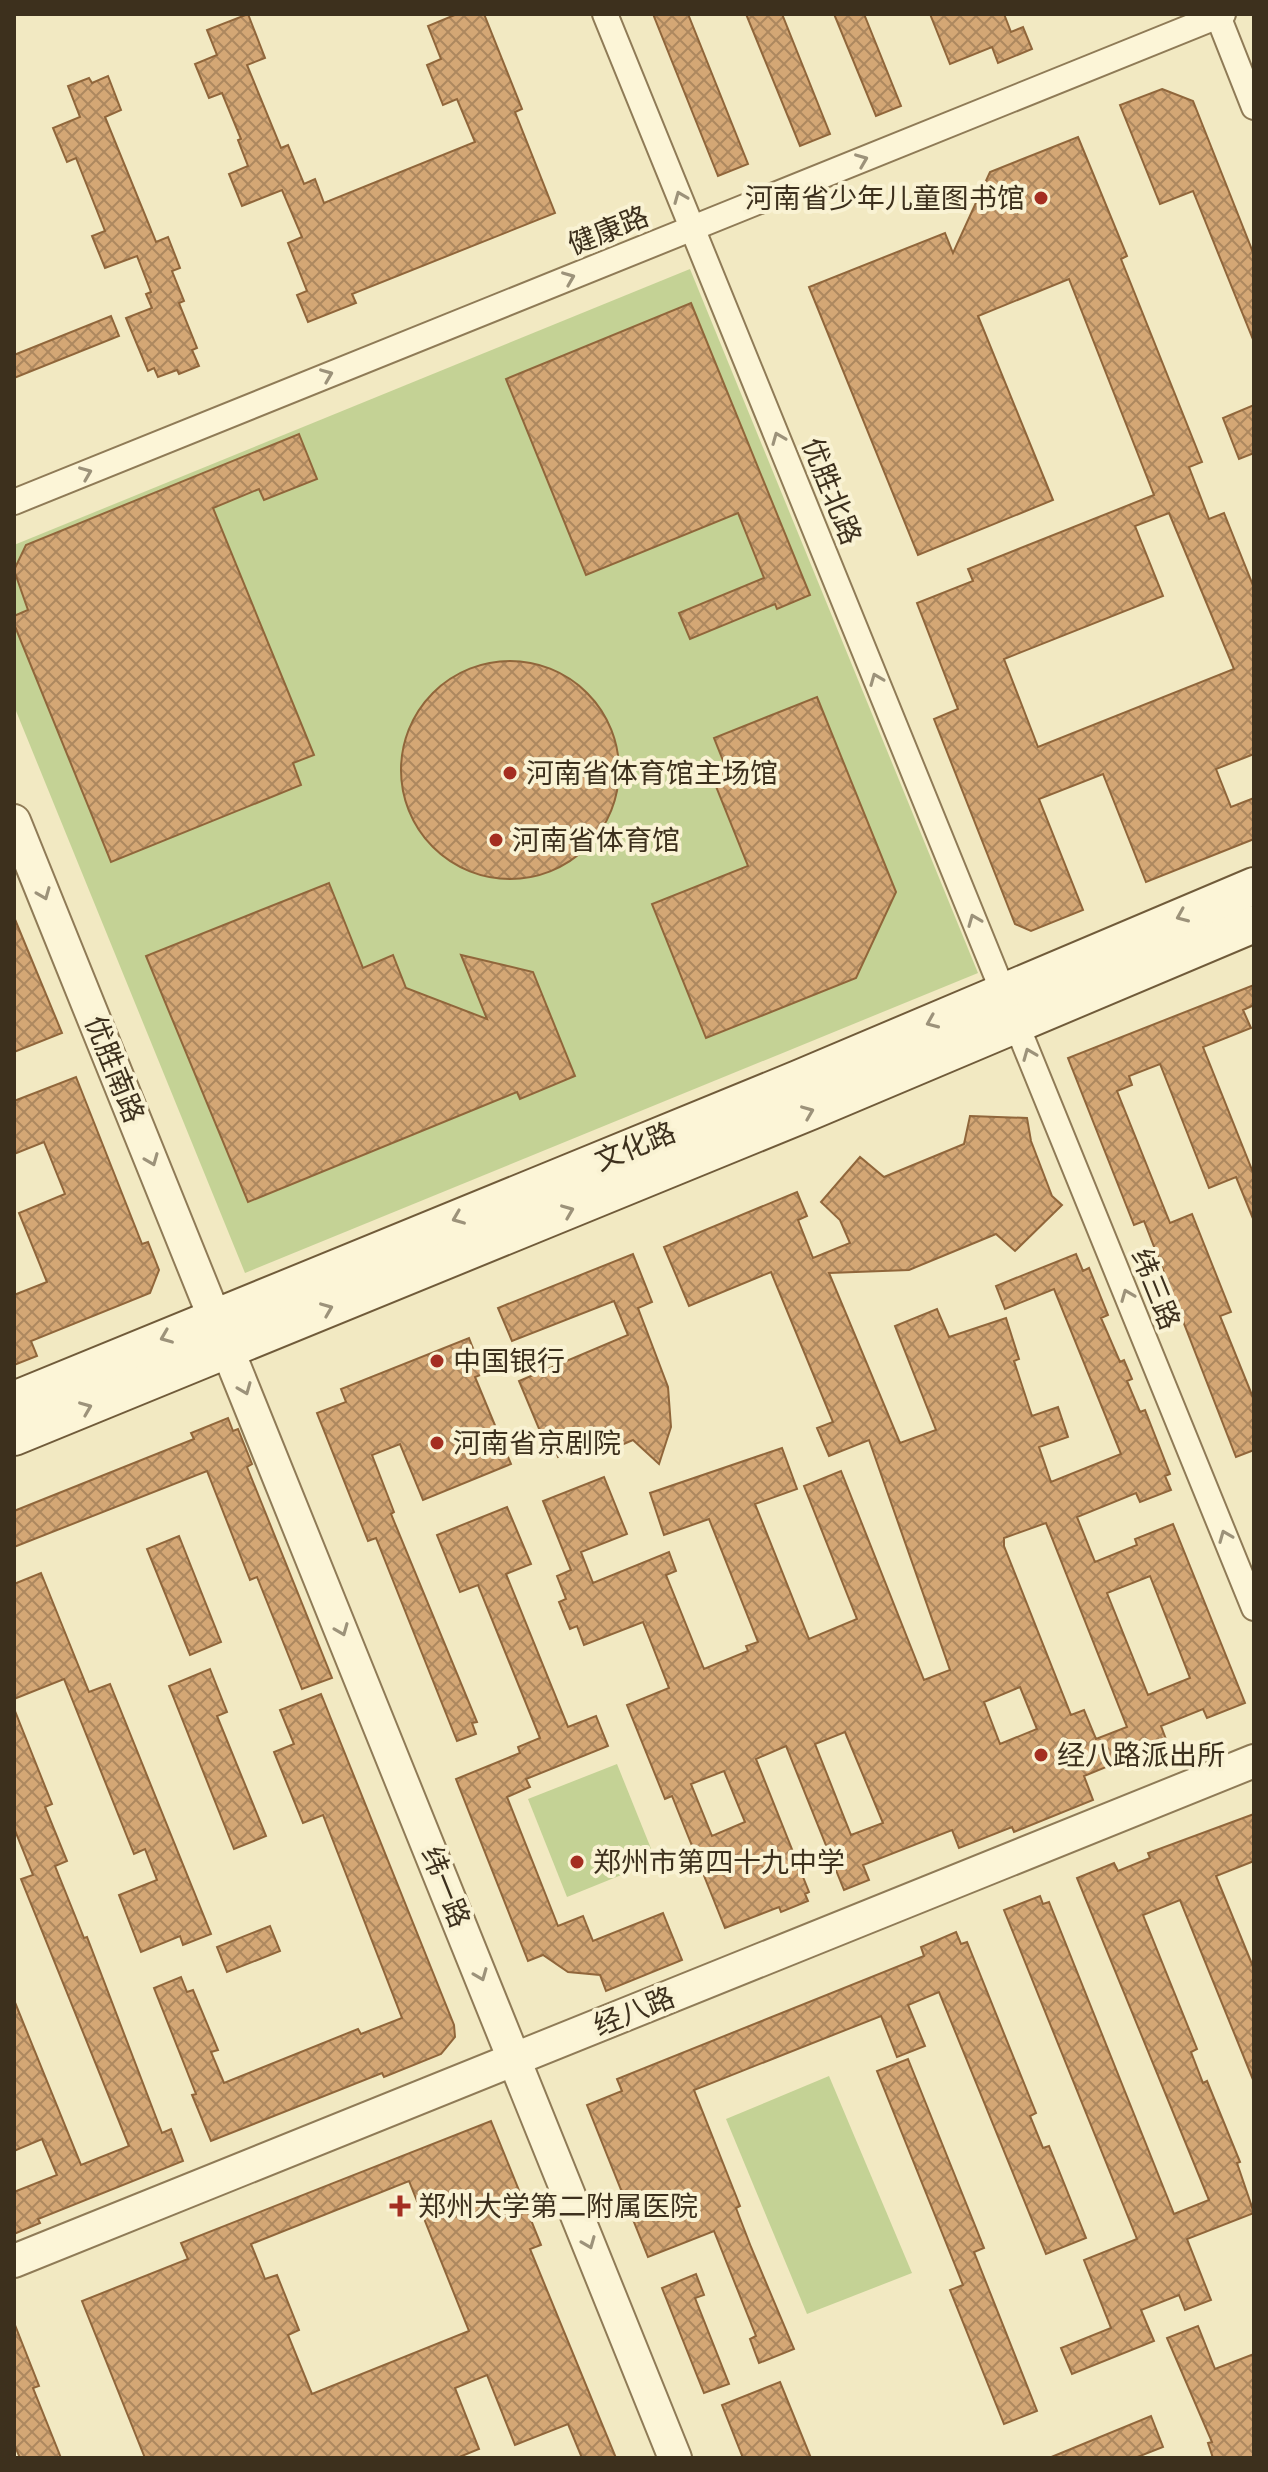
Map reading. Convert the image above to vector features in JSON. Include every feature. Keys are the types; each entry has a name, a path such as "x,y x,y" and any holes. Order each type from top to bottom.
{"main road":[{"name":"文化路","path":"1010,1008 1254,886"},
{"name":"文化路","path":"14,1437 222,1333 1010,1008 1254,924"},
{"name":"文化路","path":"14,1400 222,1333"}],"street":[{"path":"1221,15 1254,107"},
{"name":"健康路","path":"14,502 1221,15"},
{"name":"优胜北路","path":"611,16 693,228 1010,1008"},
{"name":"优胜南路","path":"14,821 222,1333"},
{"name":"纬三路","path":"1010,1008 1254,1608"},
{"name":"纬一路","path":"222,1333 675,2458"},
{"name":"经八路","path":"14,2261 1254,1761"}],"green space":[{"name":"河南省体育馆","path":"690,269 978,973 245,1273 14,706 14,545"},
{"path":"617,1764 656,1861 567,1897 528,1799"},
{"path":"829,2076 912,2273 807,2314 726,2119"}],"building":[{"path":"248,14 265,58 247,65 281,148 288,145 304,184 315,179 324,203 475,142 457,99 443,105 427,65 441,59 428,26 457,14 484,14 522,109 515,112 555,213 352,294 356,303 308,322 297,295 307,291 288,243 302,237 282,190 242,206 229,174 248,166 238,140 241,139 222,93 209,98 195,64 217,55 207,30"},
{"path":"653,14 688,14 748,164 718,176"},
{"path":"746,14 782,14 830,134 800,146"},
{"path":"834,14 864,14 901,106 876,116"},
{"path":"930,14 1004,14 1011,32 1023,27 1032,49 998,63 992,47 950,64"},
{"path":"108,76 121,110 105,117 156,242 168,237 180,268 172,271 184,301 179,303 197,348 192,350 199,366 179,374 177,370 158,377 154,368 148,371 126,318 152,308 146,294 151,292 137,256 105,268 92,236 105,231 76,158 67,162 53,128 80,117 68,86 89,78 92,83"},
{"path":"1162,89 1193,101 1254,255 1254,342 1193,191 1160,204 1120,105"},
{"path":"1078,137 1127,256 1121,259 1202,462 1189,467 1209,519 1224,513 1254,588 1254,754 1216,769 1231,807 1254,798 1254,839 1146,882 1103,774 1039,799 1083,910 1031,931 1015,924 934,719 958,709 917,603 973,581 968,569 1154,495 1069,279 978,316 1053,500 918,555 809,287 945,233 953,253 990,172","holes":["1169,513 1234,669 1038,747 1004,659 1163,596 1135,526"]},
{"path":"691,303 810,595 777,609 775,604 690,639 679,613 764,578 738,513 586,575 506,379"},
{"path":"111,316 119,336 14,378 14,355"},
{"path":"1254,405 1254,453 1239,459 1223,418"},
{"path":"299,434 317,479 264,500 259,489 213,508 314,755 293,763 301,785 111,862 14,624 14,616 28,610 14,570 26,545"},
{"name":"河南省体育馆主场馆","path":"510,661 531,663 552,670 587,693 610,728 617,749 617,791 610,812 587,847 552,870 531,877 510,879 489,877 468,870 433,847 410,812 403,791 401,770 403,749 410,728 433,693 468,670 489,663"},
{"path":"817,697 896,892 856,978 706,1038 652,904 748,866 709,769 724,763 714,738"},
{"path":"329,883 363,968 393,955 406,988 487,1019 461,955 533,972 575,1076 520,1099 517,1092 248,1202 146,956"},
{"path":"14,917 62,1033 14,1052"},
{"path":"1254,985 1254,1005 1243,1010 1251,1028 1203,1047 1254,1175 1254,1221 1236,1177 1209,1188 1160,1064 1129,1076 1132,1085 1117,1091 1170,1223 1192,1214 1231,1312 1220,1316 1254,1400 1254,1450 1236,1457 1144,1221 1134,1225 1068,1058"},
{"path":"76,1077 142,1244 148,1242 159,1270 150,1293 31,1341 37,1356 14,1365 14,1295 47,1282 19,1213 65,1194 44,1142 14,1154 14,1101"},
{"path":"970,1116 1027,1118 1031,1141 1052,1196 1062,1205 1015,1251 996,1234 909,1270 829,1273 900,1443 936,1430 895,1326 937,1309 949,1337 1006,1318 1019,1359 1014,1361 1032,1416 1058,1407 1068,1437 1039,1447 1051,1482 1121,1454 1054,1289 1005,1309 996,1286 1076,1254 1083,1271 1089,1268 1108,1315 1101,1318 1120,1362 1124,1360 1132,1379 1127,1381 1140,1412 1145,1410 1170,1474 1165,1476 1171,1490 1140,1502 1136,1493 1077,1517 1095,1562 1137,1545 1135,1539 1173,1524 1245,1703 1207,1718 1203,1709 1161,1726 1167,1742 1084,1776 1093,1800 1014,1832 1012,1827 959,1848 952,1830 863,1865 869,1880 844,1890 786,1746 756,1759 809,1892 805,1894 808,1901 781,1912 779,1907 725,1928 672,1796 665,1799 627,1705 669,1688 643,1622 584,1645 577,1626 570,1629 559,1602 566,1599 557,1576 571,1570 543,1501 604,1477 627,1534 581,1552 593,1583 669,1552 676,1571 666,1575 704,1669 748,1651 746,1646 758,1642 709,1519 664,1535 650,1493 782,1448 797,1489 755,1504 809,1639 857,1619 804,1486 841,1471 924,1680 950,1670 869,1440 829,1456 817,1428 833,1422 771,1272 689,1306 664,1247 797,1192 807,1216 798,1220 813,1258 850,1243 840,1220 821,1202 860,1157 884,1177 964,1144","holes":["1046,1523 1127,1727 1096,1739 1084,1710 1071,1715 1004,1546 1004,1538","1150,1576 1190,1678 1148,1695 1107,1593","1020,1687 1037,1729 1000,1744 984,1702","845,1732 883,1823 851,1835 815,1744","724,1771 745,1822 712,1836 691,1784"]},
{"path":"633,1254 652,1302 638,1308 668,1387 671,1427 659,1464 633,1440 605,1452 600,1440 558,1457 556,1452 550,1455 519,1381 628,1335 614,1301 512,1341 498,1308"},
{"path":"469,1338 483,1374 475,1377 511,1464 423,1500 400,1444 372,1455 394,1512 391,1514 477,1722 472,1723 476,1734 457,1741 376,1538 368,1541 317,1413 346,1402 341,1389"},
{"path":"228,1418 233,1431 238,1429 252,1464 247,1467 332,1678 302,1689 257,1577 250,1580 207,1471 14,1547 14,1511 194,1439 191,1433"},
{"path":"507,1507 531,1564 506,1574 568,1727 596,1716 608,1746 526,1779 530,1787 507,1797 558,1926 583,1916 593,1941 663,1913 682,1960 606,1991 600,1975 568,1972 543,1955 528,1961 456,1779 520,1753 518,1747 540,1738 478,1585 460,1592 437,1535"},
{"path":"179,1536 221,1642 190,1655 147,1549"},
{"path":"41,1573 89,1692 110,1684 211,1934 183,1945 180,1936 141,1952 119,1895 157,1880 145,1849 134,1854 64,1679 14,1699 14,1584"},
{"path":"210,1669 227,1712 217,1716 266,1836 234,1849 169,1686"},
{"path":"321,1694 454,2025 455,2037 441,2054 384,2077 382,2073 211,2141 154,1988 181,1977 187,1992 193,1990 218,2050 211,2052 224,2083 358,2029 361,2034 402,2018 323,1815 303,1823 274,1752 294,1744 280,1710"},
{"path":"15,1711 52,1804 45,1807 67,1861 55,1866 84,1938 87,1937 162,2133 171,2129 183,2161 38,2219 40,2223 14,2234 14,2192 57,2175 42,2139 14,2151 14,2000 81,2165 129,2146 21,1879 33,1875 14,1828"},
{"path":"1254,1814 1254,1861 1216,1876 1254,1969 1254,2082 1180,1900 1143,1915 1197,2049 1191,2052 1203,2083 1207,2081 1240,2162 1237,2163 1254,2213 1187,2239 1211,2300 1185,2310 1179,2295 1141,2310 1154,2341 1072,2374 1061,2348 1111,2328 1084,2260 1137,2239 1004,1910 1040,1896 1043,1904 1049,1902 1174,2214 1209,2200 1077,1878 1114,1863 1118,1871 1150,1858 1148,1853"},
{"path":"270,1926 280,1951 227,1972 217,1947"},
{"path":"956,1932 961,1944 967,1942 1036,2113 1030,2116 1043,2148 1049,2146 1086,2238 1046,2254 939,1992 908,2005 925,2046 897,2057 881,2016 694,2090 740,2206 736,2208 751,2247 794,2349 759,2363 750,2339 756,2336 714,2231 648,2257 587,2105 622,2091 617,2079 924,1956 921,1947"},
{"path":"908,2059 984,2248 974,2252 1037,2411 1004,2424 950,2290 963,2285 877,2071"},
{"name":"郑州大学第二附属医院","path":"491,2121 541,2245 530,2249 616,2458 582,2458 568,2424 515,2445 487,2375 455,2388 479,2449 457,2458 145,2458 82,2301 188,2259 181,2243","holes":["409,2181 469,2331 312,2394 288,2335 299,2330 277,2275 265,2279 251,2244"]},
{"path":"696,2274 704,2295 695,2298 729,2384 704,2393 662,2288"},
{"path":"15,2325 39,2386 33,2388 61,2458 20,2458 14,2444"},
{"path":"1198,2326 1215,2369 1254,2354 1254,2458 1213,2458 1208,2443 1212,2442 1167,2338"},
{"path":"780,2382 811,2458 743,2458 722,2405"},
{"path":"1151,2416 1163,2447 1135,2458 1049,2458"}],"place":[{"name":"河南省少年儿童图书馆","path":"1041,198"},
{"name":"河南省体育馆主场馆","path":"510,773"},
{"name":"河南省体育馆","path":"496,840"},
{"name":"中国银行","path":"437,1361"},
{"name":"河南省京剧院","path":"437,1443"},
{"name":"经八路派出所","path":"1041,1755"},
{"name":"郑州市第四十九中学","path":"577,1862"},
{"name":"郑州大学第二附属医院","path":"400,2206"}]}
